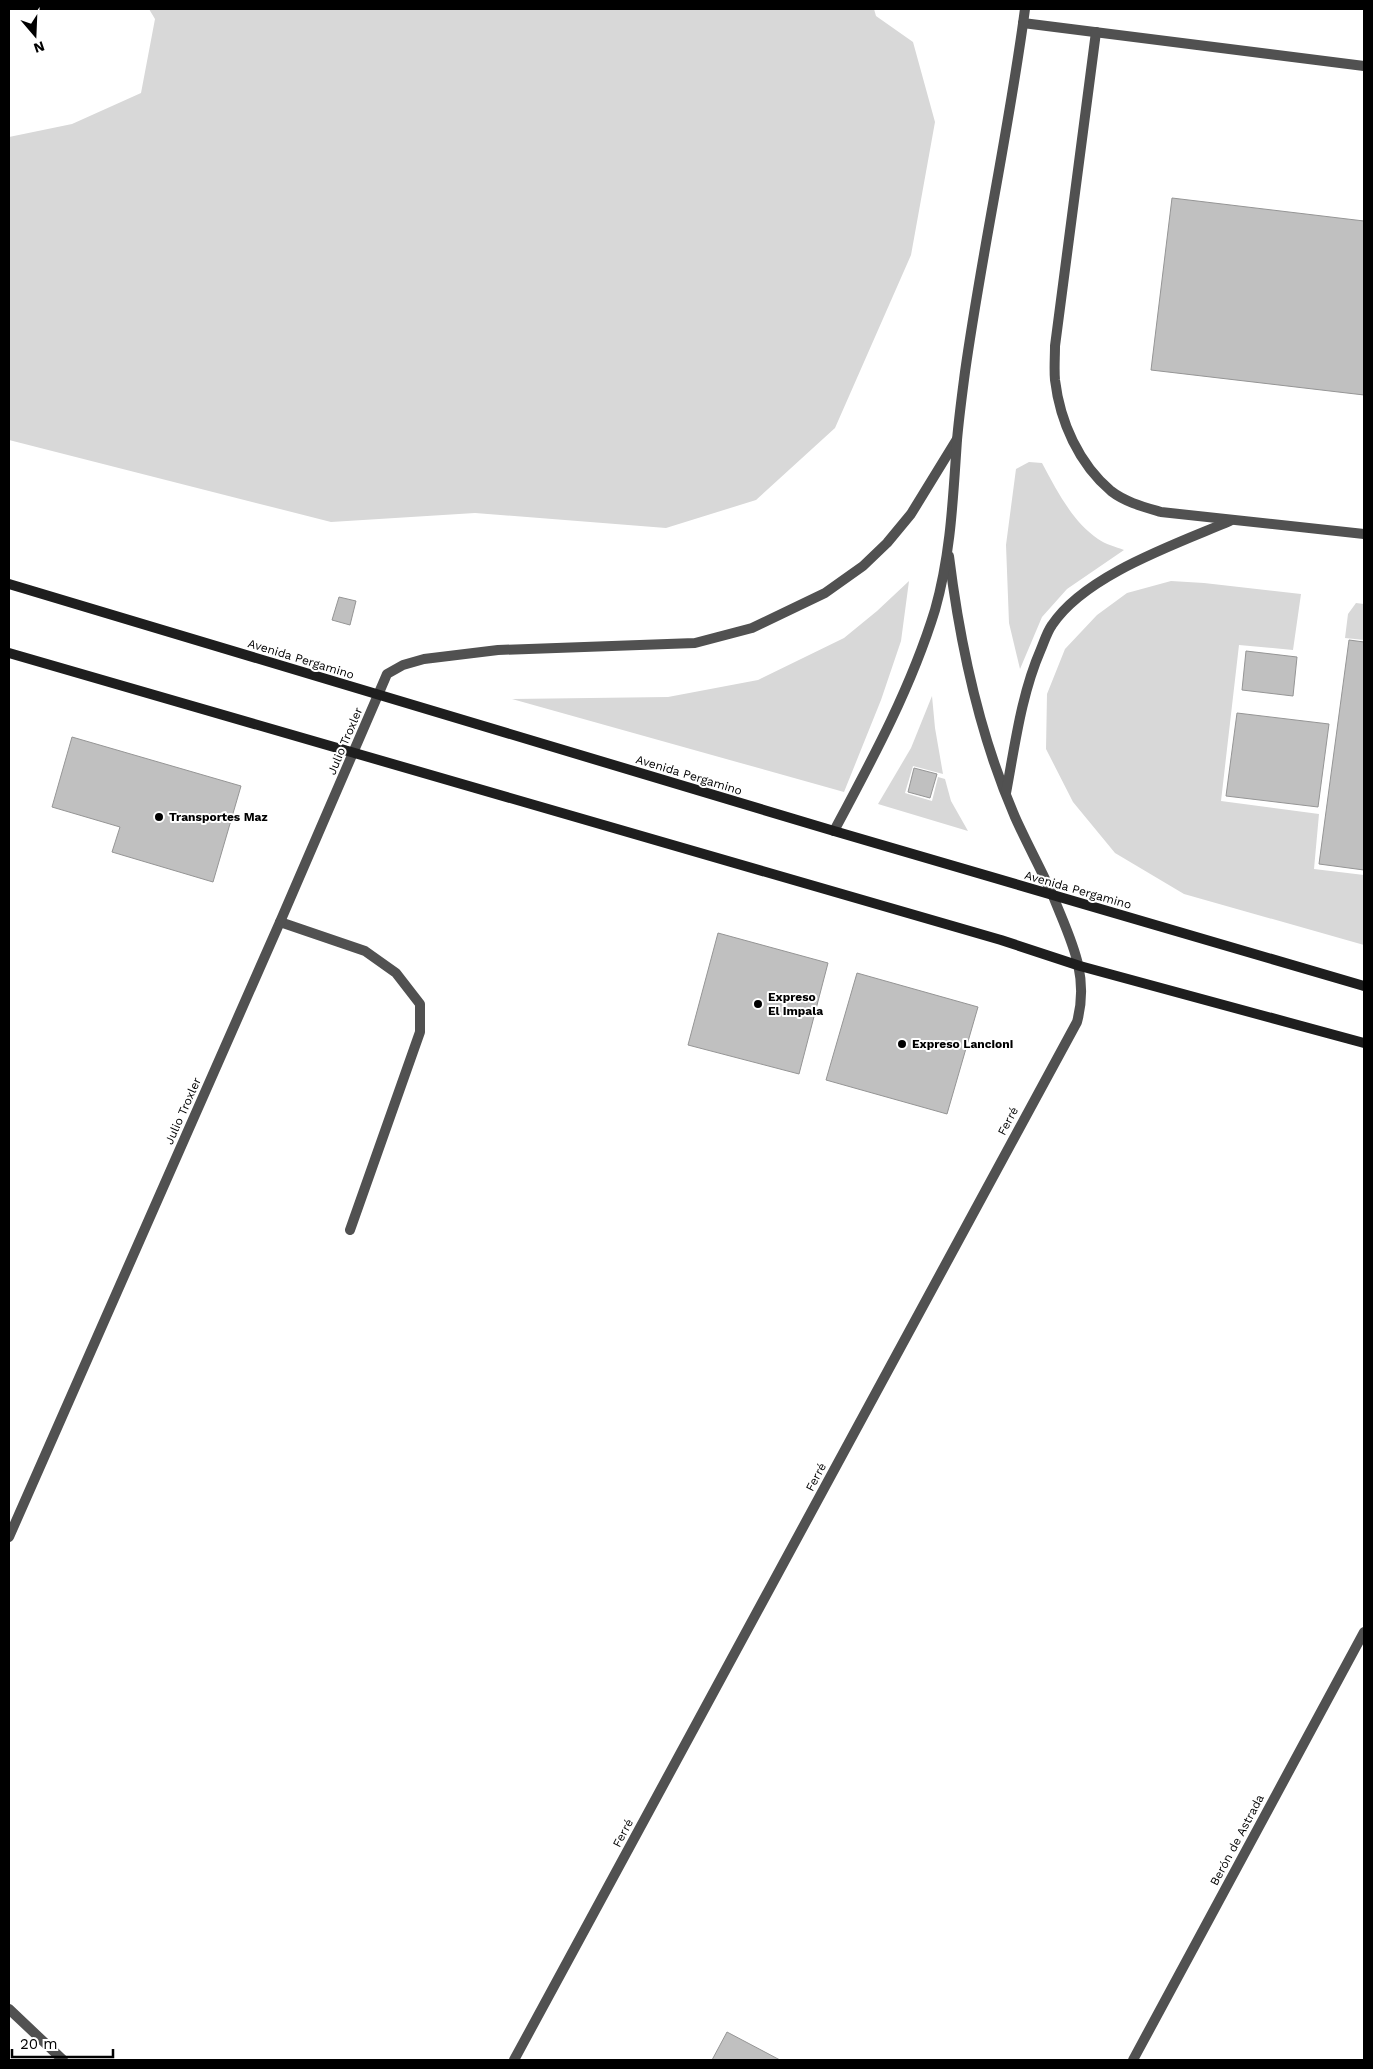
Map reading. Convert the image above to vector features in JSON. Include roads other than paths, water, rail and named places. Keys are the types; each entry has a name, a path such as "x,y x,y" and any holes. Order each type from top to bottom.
{"main road":[{"name":"Avenida Pergamino","path":"9,584 1053,896 1364,986"},
{"path":"9,653 1001,940 1080,966 1364,1043"}],"street":[{"path":"834,831 892,721 915,665 935,608 948,547 954,501 957,438 966,370 1025,9"},
{"path":"1023,23 1364,66"},
{"path":"1096,32 1055,346 1055,379 1059,405 1073,442 1087,465 1112,491 1136,505 1160,512 1364,534"},
{"name":"Julio Troxler","path":"9,1537 387,674 424,659 498,650 695,643 752,628 825,593 875,555 911,514 957,438"},
{"path":"1006,793 1021,713 1034,664 1051,627 1062,612 1082,594 1100,582 1168,547 1232,520"},
{"name":"Ferré","path":"514,2060 1076,1022 1080,1009 1082,988 1080,966 1053,896 1006,793 985,734 968,672 956,611 948,547"},
{"path":"280,922 365,952 396,973 420,1004 420,1032 350,1230"},
{"name":"Berón de Astrada","path":"1133,2060 1364,1632"},
{"path":"9,2010 63,2060"}],"place":[{"name":"Transportes Maz","path":"159,817"},
{"name":"Expreso El Impala","path":"758,1004"},
{"name":"Expreso Lancioni","path":"902,1044"}]}
